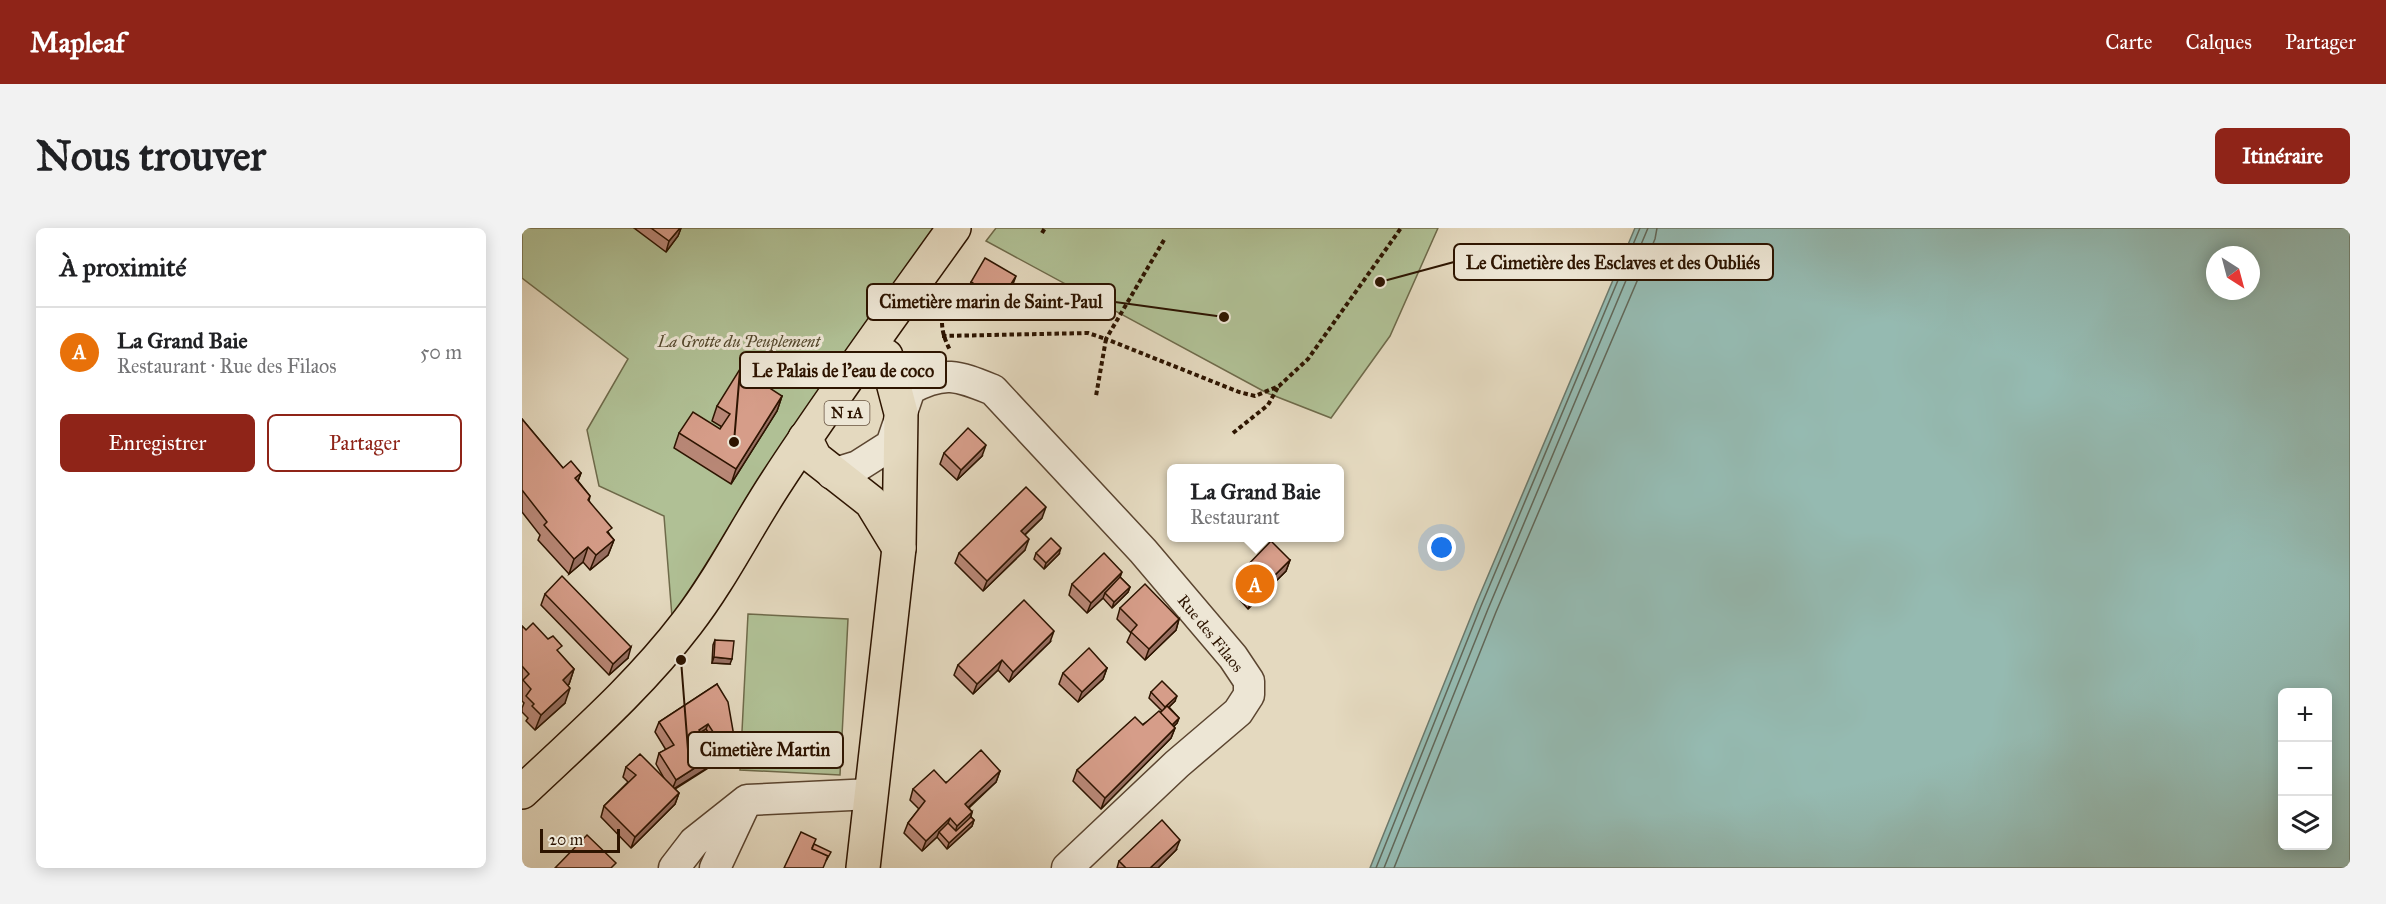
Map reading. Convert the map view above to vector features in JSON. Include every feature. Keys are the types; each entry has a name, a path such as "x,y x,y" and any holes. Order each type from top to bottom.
{"main road":[{"name":"N 1A","path":"817,456 954,228"},
{"name":"N 1A","path":"522,792 648,670 710,591 761,535 975,228"},
{"path":"863,868 899,548 901,413 886,356"},
{"path":"817,456 871,502 899,548"}],"street":[{"path":"817,456 858,466 891,445 909,389 929,378 946,375 984,386"},
{"name":"Rue des Filaos","path":"984,386 1143,551 1233,657 1249,681 1249,695 1238,712 1177,764 1067,868"},
{"path":"674,868 694,842 747,800 872,794"},
{"path":"715,868 747,800"}],"path":[{"path":"1042,233 1045,228"},
{"path":"1233,434 1268,405 1279,386 1308,358 1401,228"},
{"path":"1096,396 1106,339 1164,240"},
{"path":"949,294 941,313 942,336 954,356 974,368 984,386"},
{"path":"942,336 1088,333 1239,392 1255,396 1279,386"}],"green space":[{"name":"La Grotte du Peuplement","path":"522,228 954,228 672,617 664,516 599,486 587,430 628,359 522,278"},
{"path":"996,228 1438,228 1390,336 1331,418 1267,393 986,241"},
{"path":"748,614 848,619 840,775 740,770"}],"water":[{"path":"1635,228 2350,228 2350,868 1370,868 1476,604"}],"building":[{"path":"651,228 680,228 669,241"},
{"path":"985,258 1016,276 1001,300 971,282"},
{"path":"740,369 782,396 736,469 679,433 693,412 720,429 730,414 717,406"},
{"path":"522,419 563,468 571,461 581,473 575,478 590,496 588,500 612,528 607,532 614,540 596,555 588,547 574,559 544,525 547,522 522,490"},
{"path":"968,428 986,445 961,470 944,453"},
{"path":"1026,487 1046,507 1021,531 1029,539 987,581 959,553"},
{"path":"1051,538 1061,548 1046,563 1036,553"},
{"path":"1270,542 1290,560 1252,598 1244,589 1249,584 1239,574"},
{"path":"1104,553 1122,572 1091,603 1072,584"},
{"path":"562,576 631,647 613,664 545,594"},
{"path":"1120,577 1130,587 1114,602 1105,593"},
{"path":"1145,584 1179,619 1149,649 1131,632 1137,625 1120,608"},
{"path":"1024,600 1054,631 1013,672 1002,660 977,684 958,665"},
{"path":"533,623 548,639 553,636 562,646 557,650 574,669 563,680 570,688 541,715 526,696 531,689 523,680 529,674 522,666 522,626 526,630"},
{"path":"715,640 734,641 732,659 714,657"},
{"path":"1089,648 1107,668 1082,692 1063,673"},
{"path":"1162,681 1177,696 1165,707 1151,692"},
{"path":"717,684 728,702 735,742 724,749 708,724 699,730 715,755 676,780 659,753 674,745 659,722"},
{"path":"1167,706 1179,718 1172,725 1160,713"},
{"path":"1159,711 1175,728 1105,798 1077,770 1135,717 1143,725"},
{"path":"706,729 722,754 713,760 715,755 701,732"},
{"path":"981,750 1000,771 965,804 972,812 957,826 950,818 926,841 908,823 925,801 913,789 934,770 946,783"},
{"path":"640,754 679,793 635,837 604,806 636,775 626,767"},
{"path":"971,817 974,820 949,843 939,832 948,823 956,831"},
{"path":"1162,820 1180,840 1150,868 1126,868 1119,861"},
{"path":"801,832 816,839 812,848 828,856 823,868 784,868"},
{"path":"587,835 616,863 611,868 555,868"},
{"path":"814,844 831,852 826,861 828,856 812,849"}],"place":[{"name":"Le Cimetière des Esclaves et des Oubliés","path":"1380,282"},
{"name":"Cimetière marin de Saint-Paul","path":"1224,317"},
{"name":"Le Palais de l’eau de coco","path":"734,442"},
{"name":"La Grand Baie","path":"1255,584"},
{"name":"Cimetière Martin","path":"681,660"}]}
